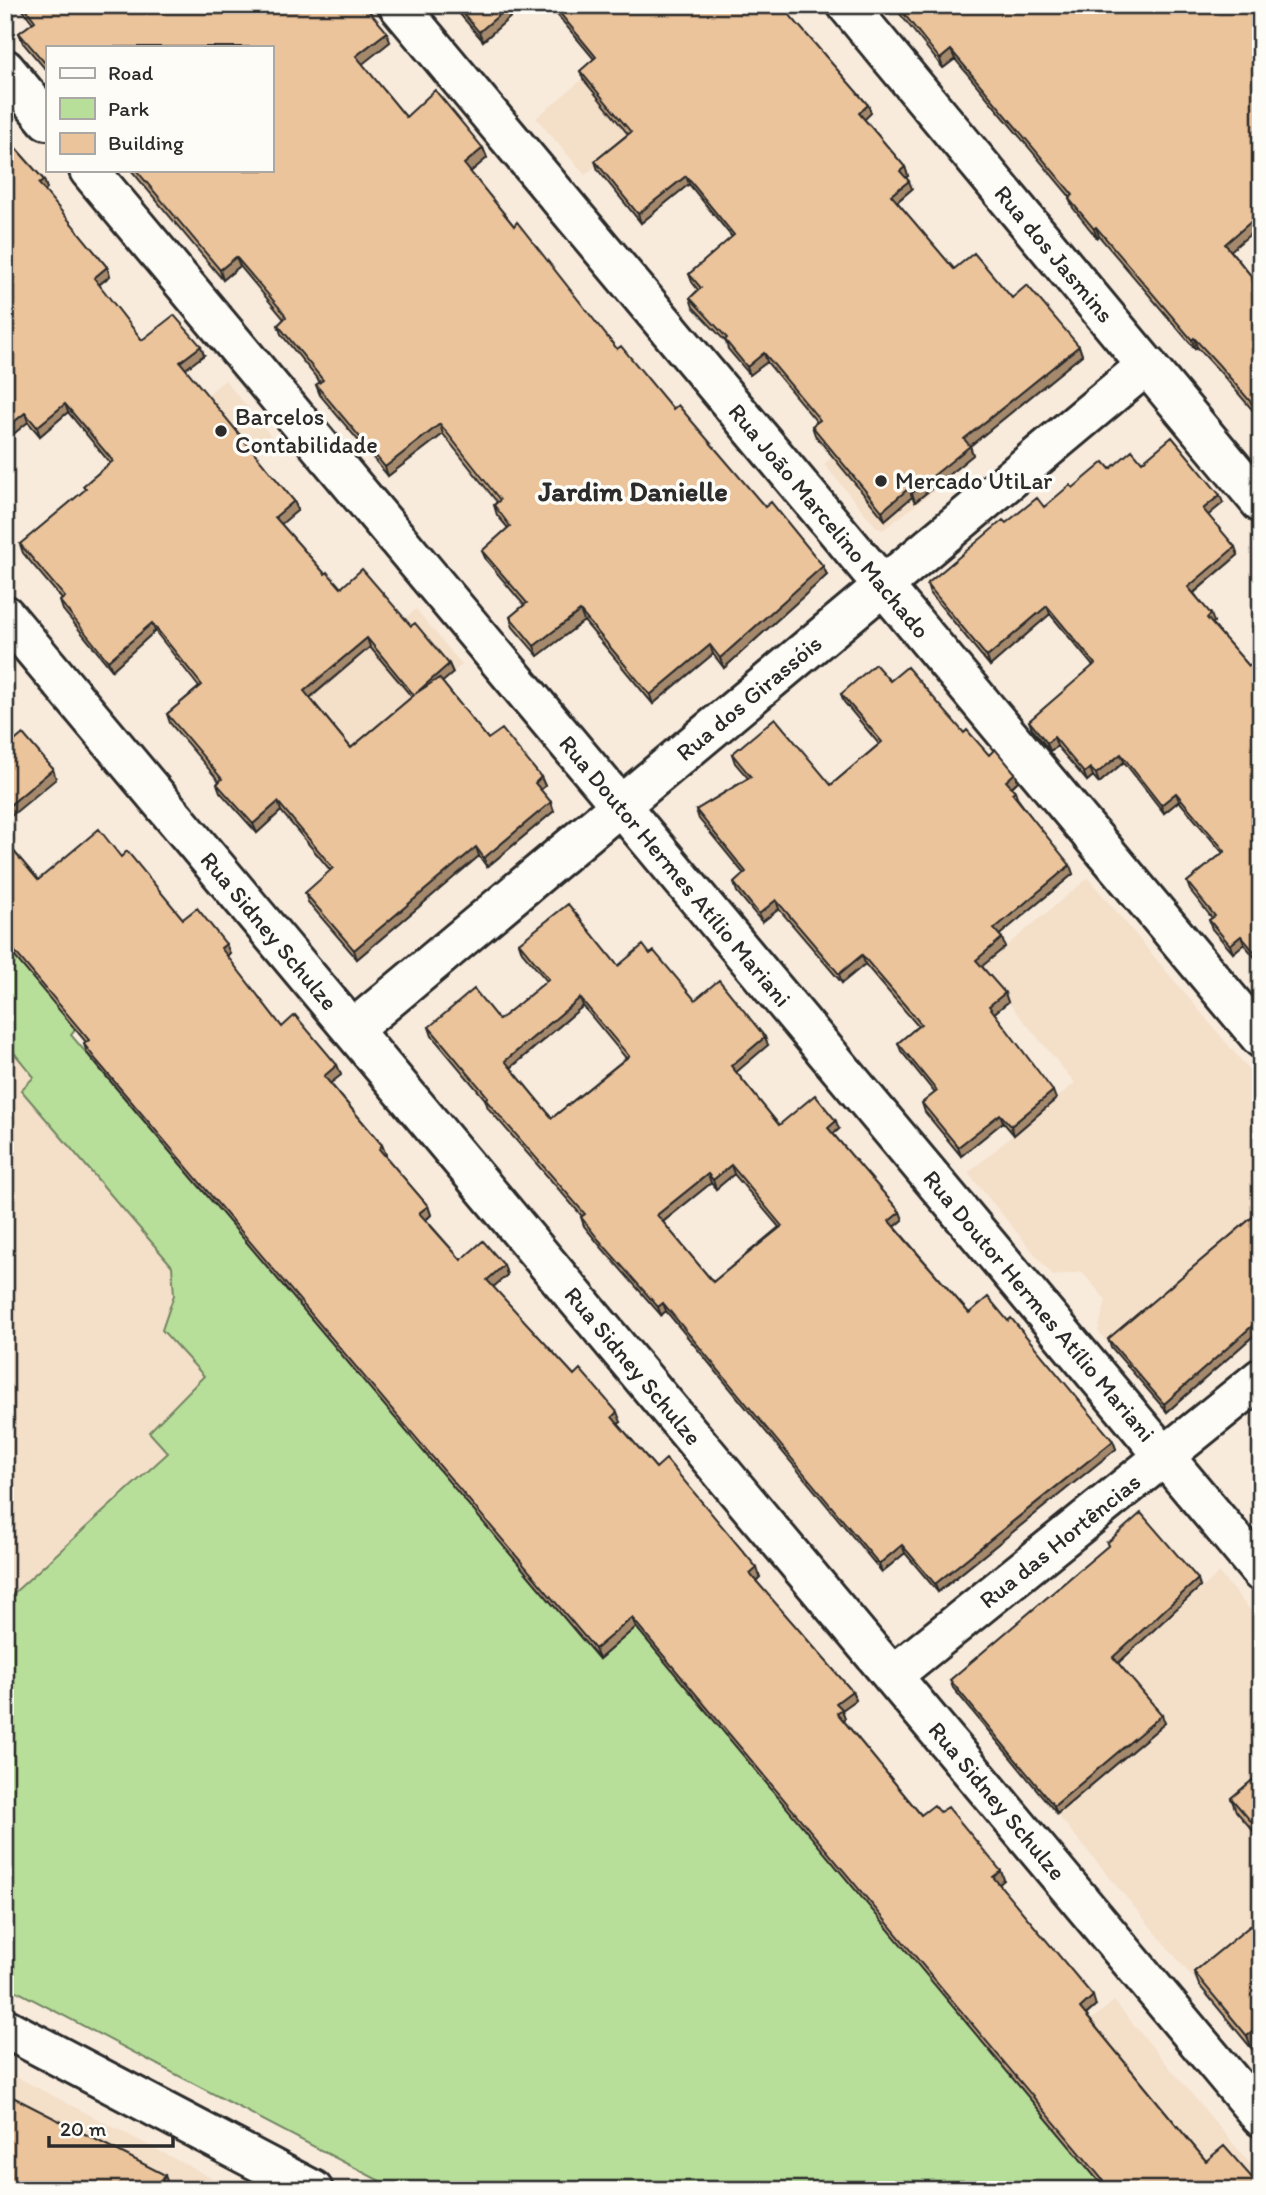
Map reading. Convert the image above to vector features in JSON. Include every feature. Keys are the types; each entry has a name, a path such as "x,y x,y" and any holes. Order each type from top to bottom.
{"street":[{"name":"Rua João Marcelino Machado","path":"398,5 1261,1038"},
{"name":"Rua dos Jasmins","path":"847,5 1261,503"},
{"path":"5,69 46,119"},
{"name":"Rua Doutor Hermes Atílio Mariani","path":"91,172 1261,1572"},
{"name":"Rua dos Girassóis","path":"352,1030 1147,365"},
{"name":"Rua Sidney Schulze","path":"5,615 1261,2117"},
{"name":"Rua das Hortências","path":"892,1676 1261,1378"},
{"path":"5,2028 313,2190"}],"shaded area":[{"path":"643,29 690,86 585,175 536,118"},
{"path":"225,380 271,436 187,507 116,470"},
{"path":"880,418 938,488 883,530 877,528 824,464"},
{"path":"416,609 462,665 354,757 307,700"},
{"path":"1088,878 1261,1084 1261,1304 1111,1347 1098,1331 1106,1300 1082,1272 1053,1276 968,1173 1075,1083 980,968"},
{"path":"5,1012 296,1355 5,1610"},
{"path":"1219,1573 1261,1623 1261,2060 1057,1814 1123,1757 1116,1665"},
{"path":"1114,2001 1261,2177 1261,2190 1106,2190 1015,2082"},
{"path":"5,2071 235,2190 5,2190"}],"green space":[{"path":"5,945 76,1029 71,1035 598,1658 636,1627 1106,2190 397,2190 5,1985 5,1601 168,1453 149,1432 204,1376 162,1330 174,1295 172,1266 21,1090 34,1077 5,1042"}],"building":[{"path":"23,5 352,5 355,9 364,5 387,32 356,56 406,117 435,90 483,148 464,164 514,226 517,222 617,349 621,346 673,409 678,405 765,507 771,502 823,566 720,658 710,645 650,695 580,611 534,646 510,617 527,603 482,551 510,526 494,505 500,500 440,424 385,467 316,385 323,380 278,325 286,317 284,313 236,257 220,270 138,172 273,172 273,46 46,46 44,62 19,33 35,21"},
{"path":"456,5 511,5 479,32"},
{"path":"553,5 781,5 868,105 859,113 905,167 900,171 909,181 891,195 954,269 974,253 1012,298 1027,285 1079,346 964,439 970,446 912,493 909,488 882,511 812,426 820,420 764,353 747,367 725,340 727,338 690,298 701,288 689,274 734,235 686,176 638,214 595,161 631,132 580,71 596,57"},
{"path":"897,5 1261,5 1261,213 1225,244 1261,288 1261,414 1194,338 1192,340 1096,227 1094,229 1069,199 1073,195 951,50 940,59"},
{"path":"5,136 44,180 39,184 107,267 94,278 142,340 174,315 201,346 180,362 294,501 275,517 325,574 327,572 341,588 362,569 411,626 415,623 449,664 415,694 439,678 488,739 502,729 541,777 535,783 551,802 484,858 476,847 354,950 305,893 333,868 278,802 253,824 217,784 222,779 167,714 202,685 152,623 108,661 60,601 65,597 20,544 86,489 83,486 113,461 65,404 37,427 25,413 5,429","holes":["367,638 414,695 351,748 304,691"]},
{"path":"1172,437 1220,495 1203,509 1235,547 1188,587 1211,614 1207,618 1249,666 1261,655 1261,960 1241,936 1230,945 1209,920 1215,916 1187,882 1225,851 1176,793 1161,805 1121,754 1096,774 1090,768 1084,773 1054,737 1047,743 1029,721 1095,664 1047,606 987,657 927,584 1003,520 1006,523 1037,498 1044,507 1070,485 1073,488 1104,462 1110,469 1132,450 1142,462"},
{"path":"875,664 890,681 907,667 964,733 967,730 989,755 995,749 1015,773 1006,781 1015,791 1012,793 1070,865 994,929 1002,938 976,960 1005,993 989,1006 1053,1091 1011,1126 1000,1114 958,1147 922,1103 937,1091 898,1043 921,1024 862,955 839,974 776,900 759,914 734,883 746,872 696,810 751,777 732,754 775,718 831,785 882,742 841,694"},
{"path":"23,734 53,769 5,809 5,749"},
{"path":"99,829 121,857 127,851 183,919 197,908 226,944 221,948 282,1027 295,1015 337,1065 324,1076 382,1145 379,1149 428,1206 419,1213 461,1260 483,1241 504,1265 487,1280 574,1375 580,1369 617,1412 612,1417 656,1468 666,1459 757,1568 750,1574 852,1691 836,1703 842,1709 837,1713 921,1815 934,1805 940,1812 948,1807 1001,1871 993,1877 1093,1996 1080,2008 1206,2161 1224,2146 1261,2190 1111,2190 632,1618 595,1649 97,1061 84,1044 89,1040 5,940 5,841 38,880"},
{"path":"568,904 618,966 643,945 650,954 654,951 695,1000 719,980 765,1037 731,1066 779,1125 815,1095 836,1121 828,1128 900,1212 889,1221 969,1313 988,1297 1008,1321 1011,1318 1113,1441 935,1584 902,1545 879,1564 663,1303 658,1307 599,1240 581,1217 585,1214 485,1099 488,1097 429,1027 474,989 499,1020 549,979 519,943","holes":["580,998 629,1056 552,1118 505,1061","731,1165 782,1226 713,1282 657,1215 708,1174 713,1180"]},
{"path":"1261,1210 1261,1318 1164,1404 1108,1339"},
{"path":"1141,1513 1198,1579 1113,1657 1162,1715 1054,1806 950,1680 1109,1545 1107,1543"},
{"path":"1261,1773 1261,1833 1231,1798"},
{"path":"1261,1917 1261,2025 1247,2036 1194,1972"},
{"path":"5,2093 165,2175 157,2190 5,2190"}],"place":[{"name":"Barcelos Contabilidade","path":"221,431"},
{"name":"Mercado UtiLar","path":"881,481"}],"district":[{"name":"Jardim Danielle","path":"633,491"}]}
